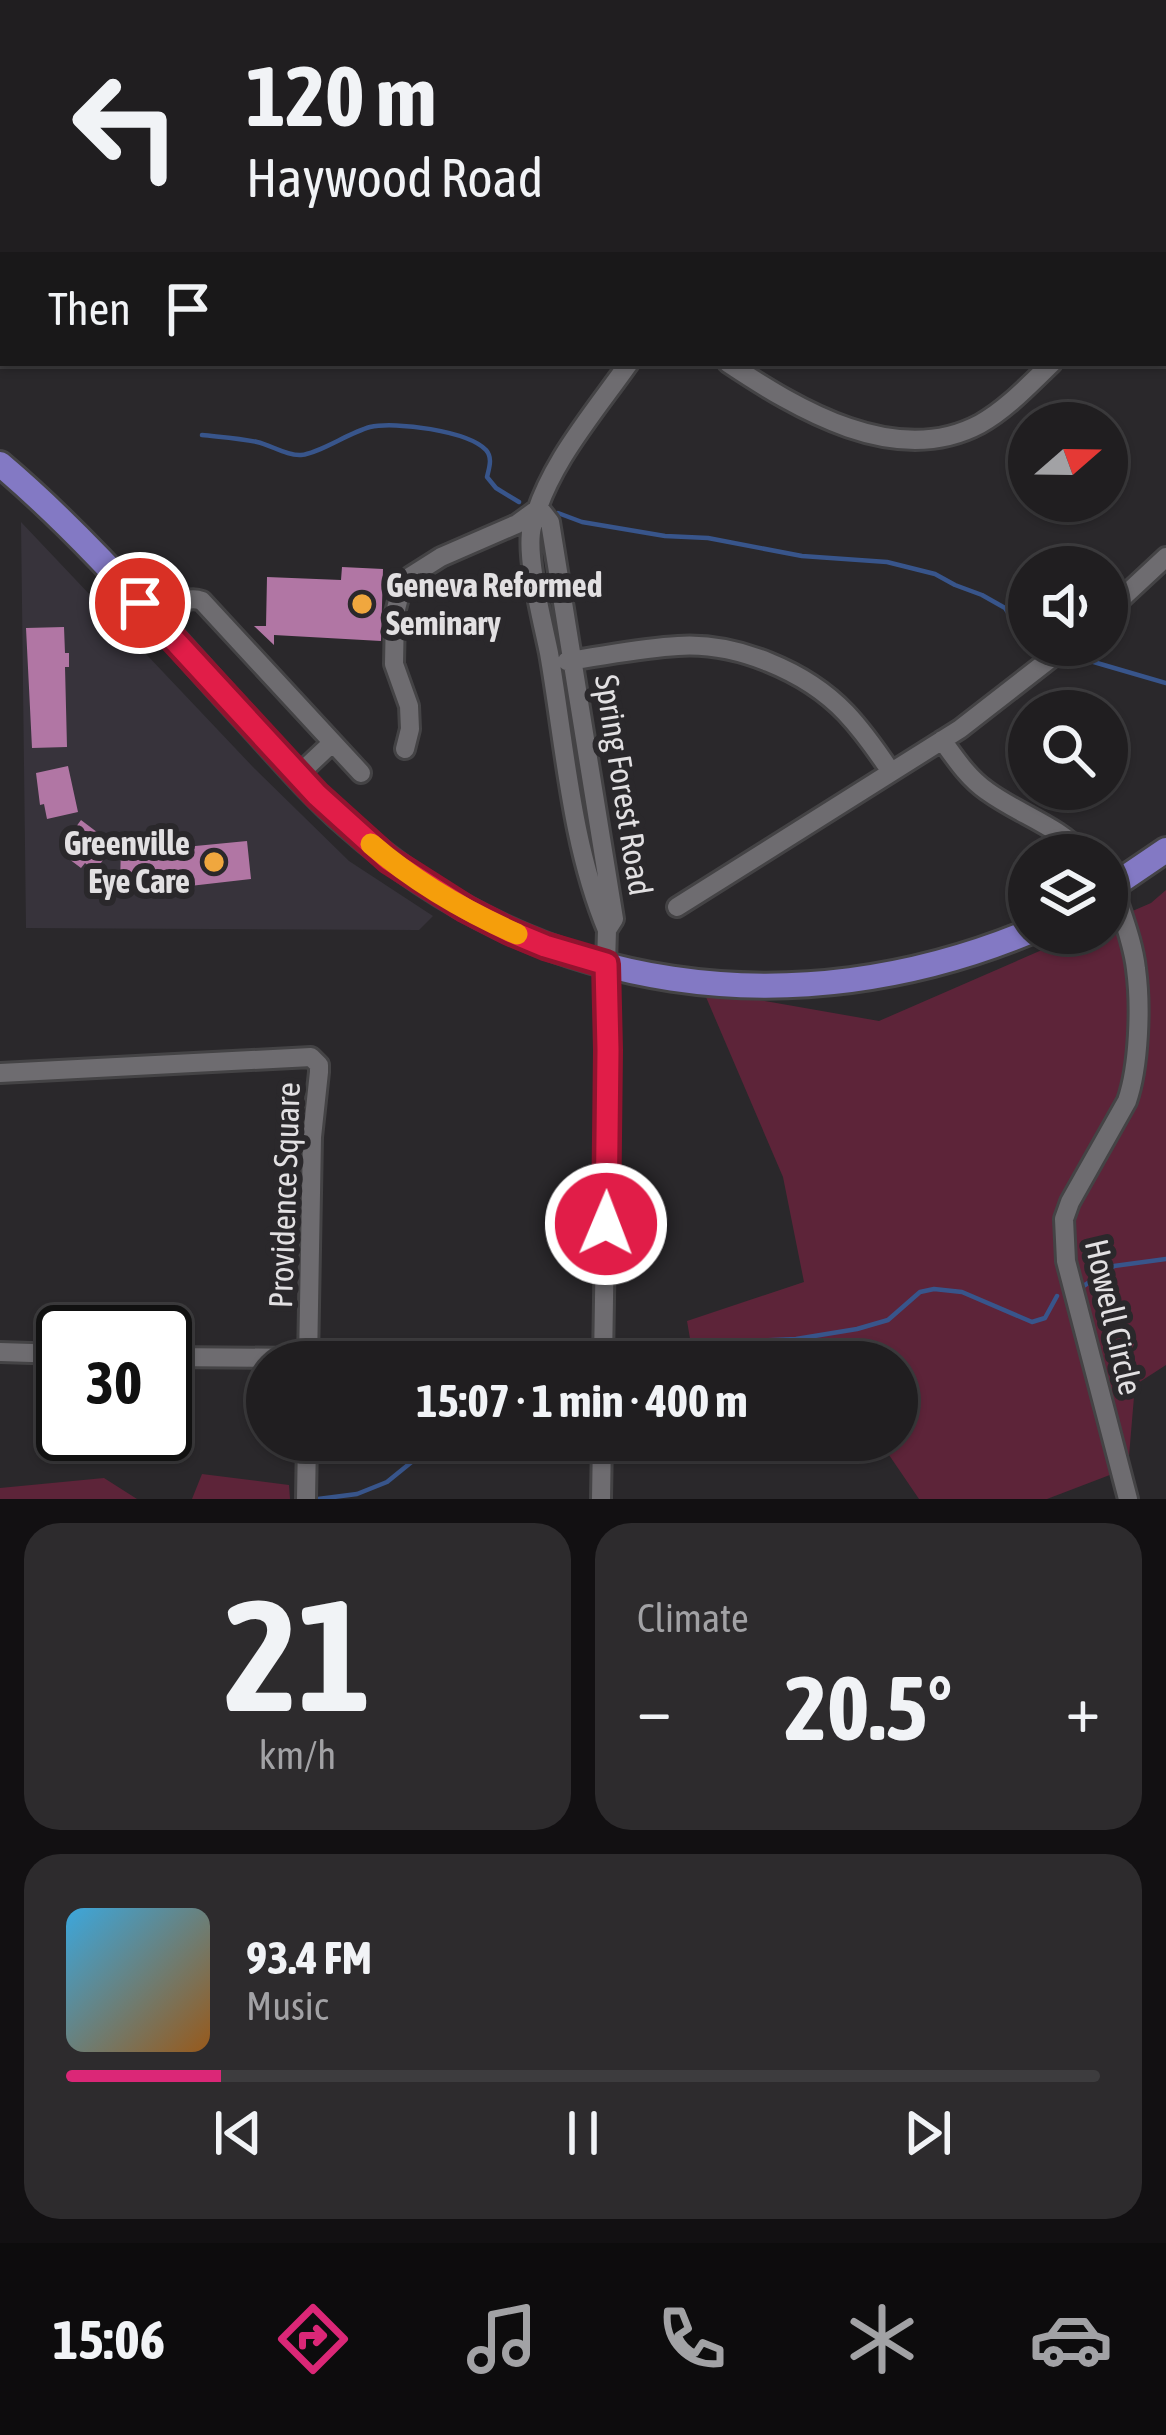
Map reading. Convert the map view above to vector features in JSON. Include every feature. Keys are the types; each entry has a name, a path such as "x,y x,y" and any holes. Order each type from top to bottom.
{"main road":[{"path":"0,464 77,536 345,823 389,860 480,916 545,946 653,977 707,984 835,984 910,972 1008,940"},
{"path":"1128,873 1166,850"}],"street":[{"name":"Spring Forest Road","path":"606,964 607,930 586,868 531,531 540,498 560,462 627,366"},
{"path":"733,366 813,412 868,433 905,440 944,437 985,422 1049,366"},
{"name":"Spring Forest Road","path":"539,508 550,522 574,660 614,920 607,930"},
{"path":"405,749 409,706 394,664 394,613 402,585 441,557 517,524 539,508"},
{"path":"1128,592 1166,557"},
{"path":"156,621 182,601 202,601 361,773"},
{"path":"550,664 681,646 758,659 838,705 891,772"},
{"path":"677,907 960,729 1041,666"},
{"path":"942,740 977,783 1062,834"},
{"path":"298,775 332,743"},
{"name":"Howell Circle","path":"1128,943 1136,967 1132,1085 1070,1202 1064,1237 1073,1292 1128,1499"},
{"path":"603,1341 606,964"},
{"name":"Providence Square","path":"0,1072 310,1057 319,1065 319,1072 311,1153 308,1341"},
{"path":"0,1352 36,1353"},
{"path":"192,1358 246,1359"},
{"path":"306,1499 307,1461"},
{"path":"602,1461 602,1499"}],"shaded area":[{"path":"21,522 253,767 349,861 433,916 419,930 26,928"},
{"path":"1166,890 1166,1365 1135,1385 1128,1468 1047,1499 919,1499 893,1461 918,1461 918,1341 690,1341 687,1321 804,1282 783,1177 703,990 879,1021 1033,954 1128,954 1128,913"},
{"path":"202,1474 289,1485 290,1499 192,1499"},
{"path":"104,1478 137,1499 0,1499 0,1488"}],"building":[{"path":"342,567 383,569 381,641 274,635 274,645 254,626 266,626 267,577 341,580"},
{"path":"64,627 65,653 69,653 69,667 65,667 67,747 32,748 26,628"},
{"path":"68,766 78,812 47,819 36,773"},
{"path":"81,820 114,845 95,871 69,859 73,854 62,846"},
{"path":"247,841 251,879 190,886 120,885 121,845 185,847"}],"waterway":[{"path":"202,435 257,442 301,455 381,425 448,433 486,450 490,460 487,477 519,502"},
{"path":"558,513 582,522 665,536 708,538 802,556 887,562 935,574 1008,612"},
{"path":"1107,666 1166,683"},
{"path":"1082,1287 1114,1266 1166,1259"},
{"path":"754,1341 857,1329 888,1320 920,1292 934,1289 962,1292 1032,1322 1045,1318 1057,1296"},
{"path":"318,1499 357,1494 387,1482 413,1461"}],"slow traffic":[{"path":"371,844 439,893 517,934"}],"place":[{"name":"Geneva Reformed Seminary","path":"362,604"},
{"name":"Greenville Eye Care","path":"214,862"}],"route":[{"path":"140,603 274,751 389,860 509,931 606,964 606,1224"}]}
